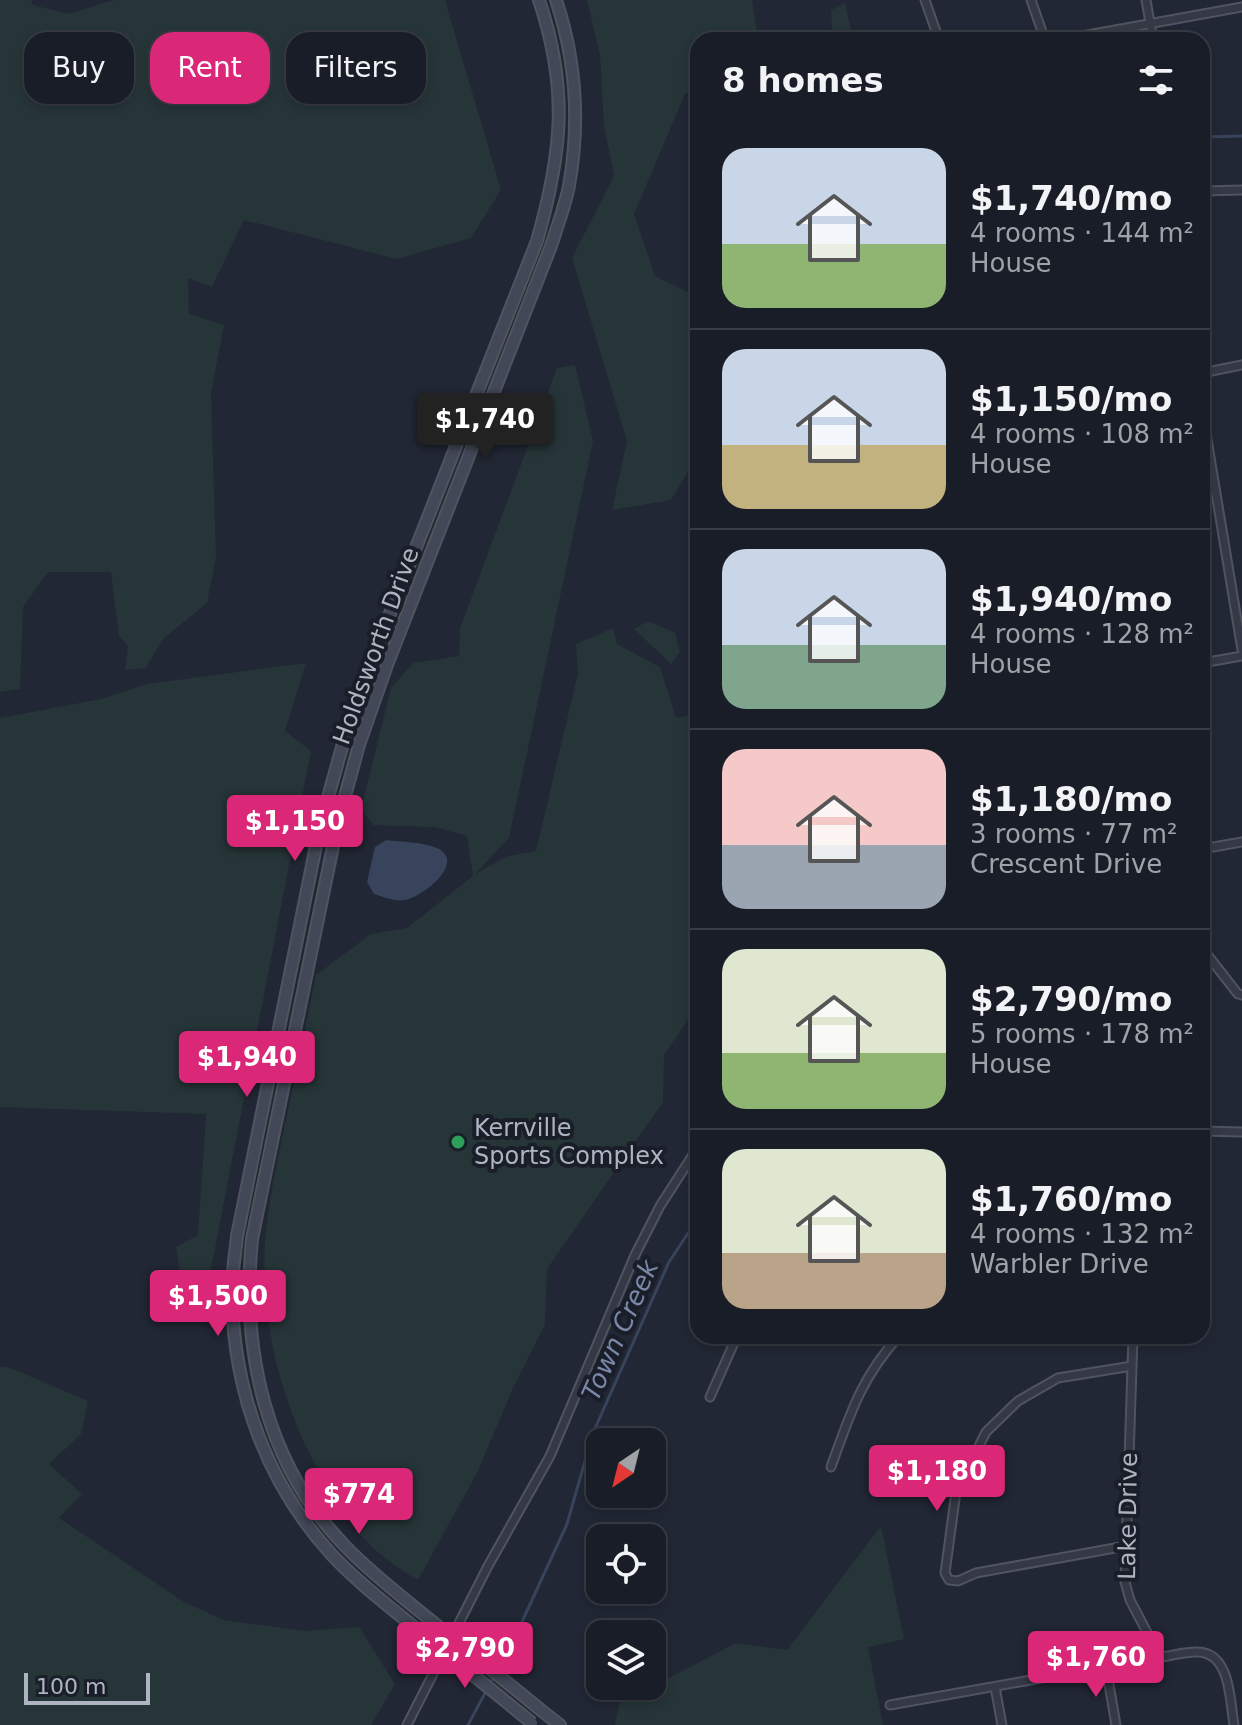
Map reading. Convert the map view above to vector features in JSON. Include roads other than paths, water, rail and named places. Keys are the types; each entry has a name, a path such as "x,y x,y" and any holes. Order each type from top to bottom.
{"main road":[{"name":"Holdsworth Drive","path":"533,1724 357,1580 309,1528 288,1498 253,1424 240,1376 231,1295 237,1236 320,826 344,740 372,659 537,241 553,185 559,138 559,86 549,29 539,0"},
{"name":"Holdsworth Drive","path":"556,0 575,85 574,139 568,188 551,246 387,665 359,745 338,822 252,1239 248,1283 256,1373 268,1419 284,1456 322,1519 367,1568 560,1725"},
{"path":"469,413 484,419"},
{"path":"304,908 320,910"}],"street":[{"path":"925,0 936,32"},
{"path":"1031,0 1042,32"},
{"path":"1146,0 1152,32"},
{"path":"1102,32 1242,7"},
{"path":"1210,191 1242,190"},
{"path":"1210,371 1242,365"},
{"path":"1210,458 1242,653 1210,661"},
{"path":"1210,848 1242,842"},
{"path":"1210,958 1242,995"},
{"path":"1210,1131 1242,1132"},
{"path":"407,1725 488,1566 550,1456 648,1230 690,1160"},
{"path":"710,1397 733,1344"},
{"path":"831,1467 855,1400 869,1372 892,1344"},
{"name":"Lake Drive","path":"1133,1344 1126,1588 1160,1657"},
{"path":"1126,1546 976,1573 955,1582 949,1580 945,1573 956,1492 986,1432 1018,1401 1058,1378 1132,1366"},
{"path":"890,1705 1198,1652 1209,1654 1224,1671 1234,1725"},
{"path":"1106,1667 1116,1725"},
{"path":"995,1687 1002,1725"}],"water":[{"path":"386,840 437,848 445,854 445,870 422,893 405,900 374,894 367,882 375,847"}],"waterway":[{"name":"Town Creek","path":"1210,137 1242,136"},
{"name":"Town Creek","path":"468,1725 515,1637 567,1524 593,1433 669,1262 690,1230"}],"place":[{"name":"Kerrville Sports Complex","path":"458,1142"}]}
